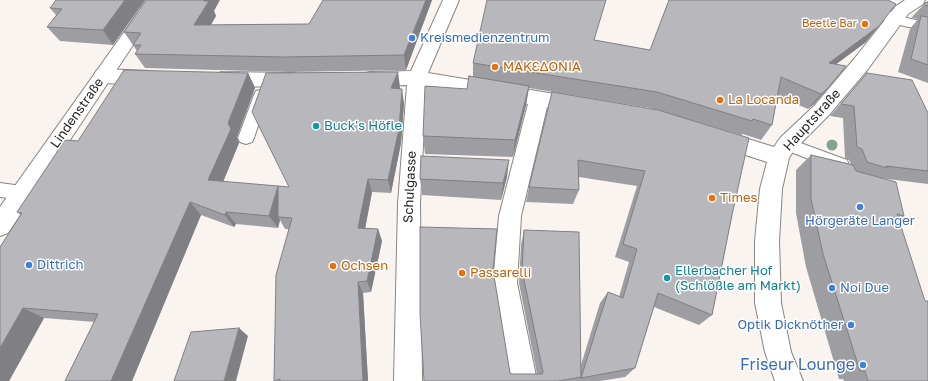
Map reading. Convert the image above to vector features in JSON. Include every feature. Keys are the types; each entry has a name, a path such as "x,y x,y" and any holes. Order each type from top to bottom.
{"street":[{"name":"Lindenstraße","path":"0,226 155,0"},
{"name":"Schulgasse","path":"408,381 408,204 419,164 416,78 451,0"},
{"name":"Hauptstraße","path":"789,381 778,352 768,303 767,241 771,189 783,150 822,110 875,47 902,10 914,1"},
{"path":"103,76 164,78"},
{"path":"201,78 314,80"},
{"path":"353,79 416,78 597,108"},
{"path":"523,381 505,283 514,167 539,98"},
{"path":"703,133 783,150"}],"lane":[{"path":"860,0 895,20 928,27"},
{"path":"246,138 267,80"},
{"path":"783,150 842,166 846,179"},
{"path":"0,190 22,193"}],"building":[{"path":"56,0 125,0 103,30 47,27 62,9 50,8"},
{"path":"146,0 209,1 194,25 309,24 323,0 426,0 404,55 284,57 135,54 141,45 133,45 141,33 124,32"},
{"path":"487,0 606,0 594,40 650,50 669,0 888,0 896,4 879,26 829,63 846,66 821,94 781,77 772,125 753,119 752,121 657,92 473,63"},
{"path":"928,2 928,6 924,5 925,3"},
{"path":"921,16 928,17 928,65 911,59"},
{"path":"124,70 248,73 228,123 231,129 208,180 278,186 269,216 226,212 225,215 190,202 111,381 65,381 98,314 23,308 0,348 0,247 22,213 17,212 65,140 78,141"},
{"path":"398,72 391,88 402,89 399,129 388,180 368,179 358,228 378,229 367,281 358,282 363,381 280,381 280,379 274,381 276,275 292,218 278,217 278,186 289,187 252,112 266,73"},
{"path":"867,73 912,80 928,113 928,171 886,166 887,168 867,162 862,149 857,147 854,106 841,104"},
{"path":"469,76 529,86 515,140 423,136 425,86 467,89"},
{"path":"552,92 658,110 749,138 712,315 658,293 635,368 581,378 608,292 623,298 637,249 623,244 645,171 578,160 579,190 529,187"},
{"path":"811,155 853,165 856,171 896,182 904,216 897,214 925,301 928,301 928,381 868,381 865,371 860,371 823,254 811,199"},
{"path":"421,156 509,160 503,183 420,179"},
{"path":"420,227 497,229 493,270 510,373 512,374 542,374 543,372 522,270 524,230 579,232 581,377 558,381 424,381 420,314"},
{"path":"239,328 224,381 174,381 191,332"}],"place":[{"name":"Beetle Bar","path":"865,24"},
{"name":"Kreismedienzentrum","path":"412,38"},
{"name":"MAKƐΔONIA","path":"495,67"},
{"name":"La Locanda","path":"720,100"},
{"name":"Buck's Höfle","path":"316,126"},
{"name":"Times","path":"712,198"},
{"name":"Hörgeräte Langer","path":"860,207"},
{"name":"Dittrich","path":"29,265"},
{"name":"Ochsen","path":"333,266"},
{"name":"Passarelli","path":"462,273"},
{"name":"Ellerbacher Hof (Schlößle am Markt)","path":"667,278"},
{"name":"Noi Due","path":"832,288"},
{"name":"Optik Dicknöther","path":"851,325"},
{"name":"Friseur Lounge","path":"863,365"}]}
